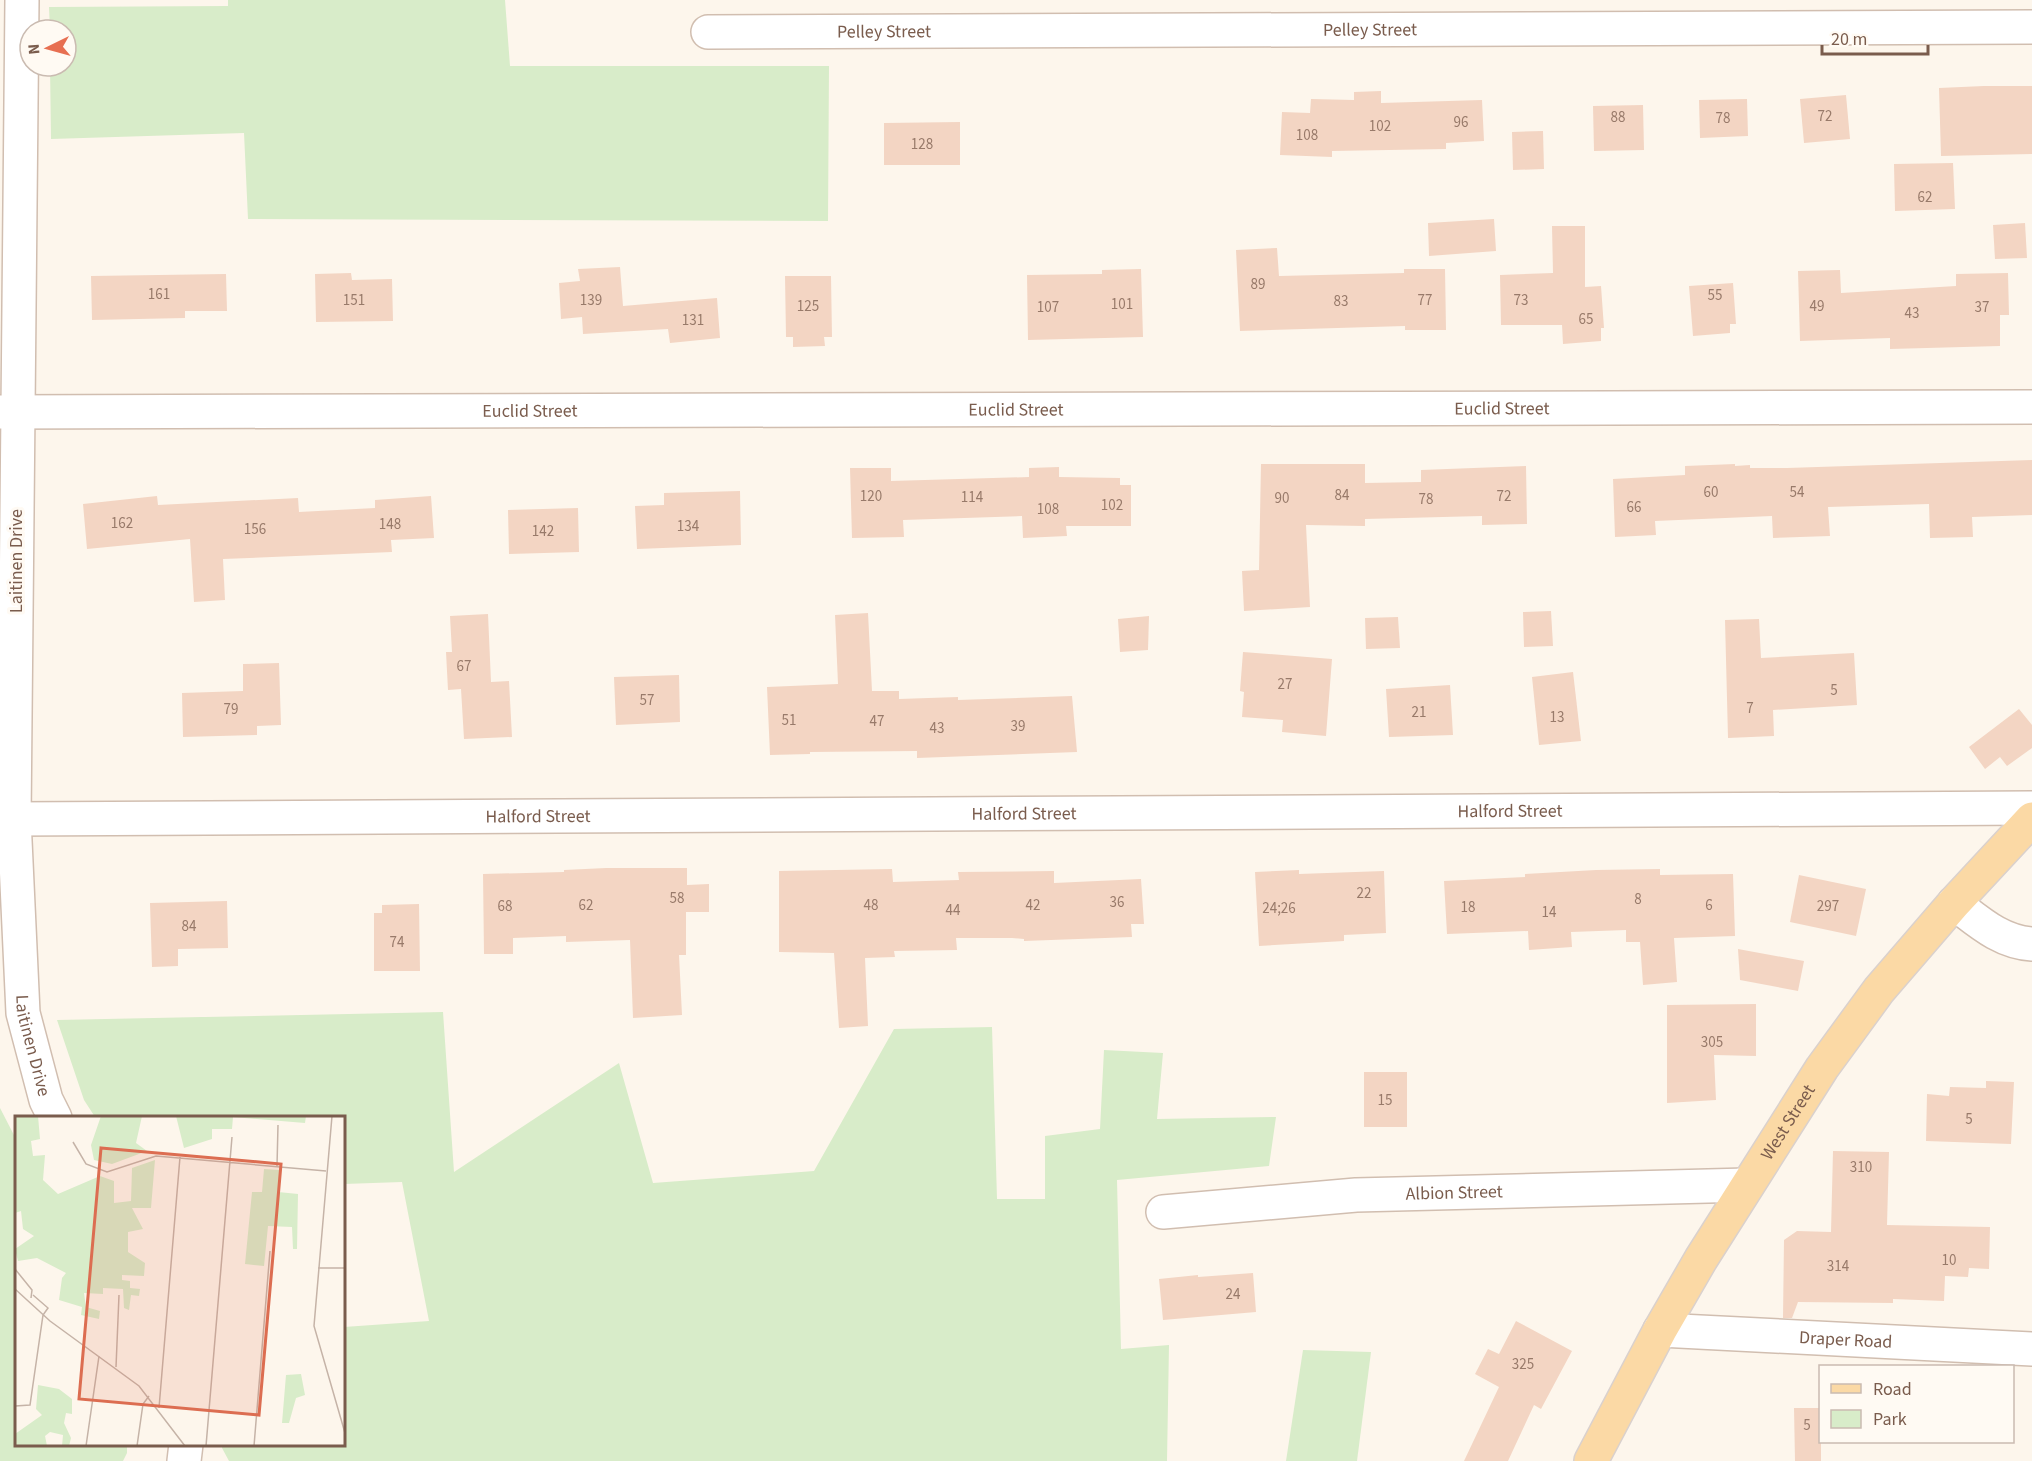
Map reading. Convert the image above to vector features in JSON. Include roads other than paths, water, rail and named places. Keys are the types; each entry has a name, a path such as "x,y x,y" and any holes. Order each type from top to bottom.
{"main road":[{"name":"West Street","path":"1590,1461 1701,1259 1822,1068 1879,990 1954,903 2032,819"}],"street":[{"name":"Laitinen Drive","path":"22,0 11,39 9,412 14,819 23,1013 46,1100 54,1116"},
{"name":"Pelley Street","path":"708,32 2032,27"},
{"name":"Euclid Street","path":"9,412 2032,407"},
{"name":"Halford Street","path":"14,819 2032,808"},
{"path":"1954,903 1996,934 2032,944"},
{"name":"Albion Street","path":"1163,1212 1356,1195 1748,1185"},
{"name":"Draper Road","path":"1660,1330 2032,1349"},
{"path":"184,1461 186,1446"}]}
